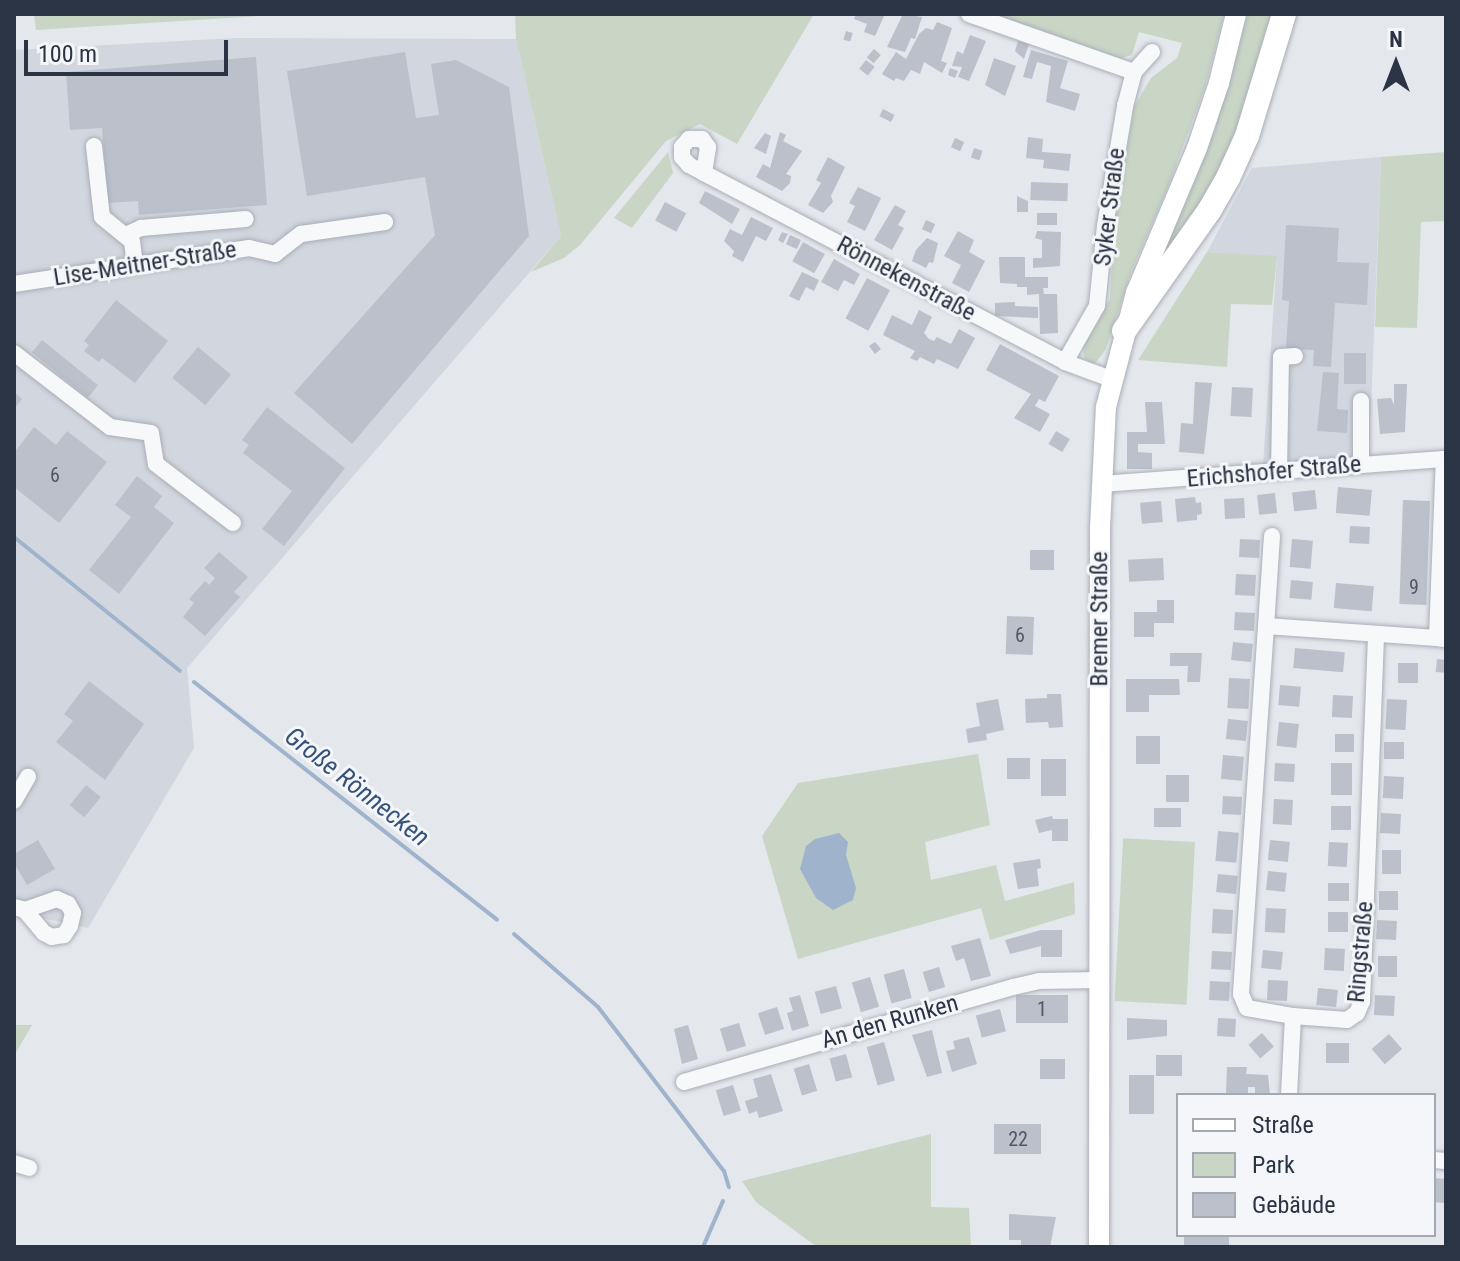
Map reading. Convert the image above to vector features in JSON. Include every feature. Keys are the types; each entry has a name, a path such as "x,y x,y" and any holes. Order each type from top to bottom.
{"highway":[{"path":"1124,331 1201,224 1228,178 1247,136 1284,14"}],"main road":[{"name":"Bremer Straße","path":"1099,1247 1102,484 1106,407 1124,331 1141,280 1197,148 1219,83 1236,14"}],"street":[{"path":"969,14 1134,72"},
{"name":"Syker Straße","path":"1065,362 1097,306 1115,157 1134,72 1152,52"},
{"path":"94,146 102,217 132,241 135,265"},
{"name":"Rönnekenstraße","path":"704,173 1065,362 1111,379"},
{"path":"126,235 141,228 246,219"},
{"name":"Lise-Meitner-Straße","path":"14,284 249,248 275,254 301,234 385,222"},
{"path":"14,353 110,427 151,433 156,464 233,523"},
{"path":"1279,472 1281,357 1295,356"},
{"path":"1361,401 1361,465"},
{"path":"1266,626 1441,639 1445,459"},
{"name":"Erichshofer Straße","path":"1102,484 1445,459"},
{"name":"Ringstraße","path":"1272,536 1241,994 1247,1008 1293,1016 1347,1020 1357,1013 1362,1001 1376,634"},
{"path":"14,801 28,777"},
{"name":"An den Runken","path":"684,1082 1013,987 1039,981 1099,980"},
{"path":"1289,1093 1293,1016"}],"shaded area":[{"path":"235,38 516,39 561,236 187,668 194,748 88,928 14,912 14,50"},
{"path":"1381,157 1369,458 1263,465 1277,257 1207,252 1252,168"}],"green space":[{"path":"34,14 290,14 36,30"},
{"path":"515,14 814,14 737,144 700,124 666,141 580,245 564,258 531,272 561,236 516,39"},
{"path":"987,14 1224,14 1205,87 1168,187 1131,272 1106,349 1094,365 1084,358 1083,345 1110,299 1114,223 1134,107 1151,78 1177,58 1182,43 1139,32 1132,55 1117,59"},
{"path":"1248,14 1278,14 1231,155 1151,282 1215,129"},
{"path":"668,152 673,173 632,228 614,218"},
{"path":"1446,152 1446,221 1421,222 1417,328 1375,327 1381,157"},
{"path":"1207,252 1277,256 1272,305 1231,304 1227,367 1138,360"},
{"path":"978,754 990,825 925,842 931,880 996,865 1005,901 1074,882 1075,914 990,940 981,908 798,959 762,836 798,783"},
{"path":"1123,838 1195,842 1186,1005 1115,1001"},
{"path":"14,1025 32,1025 14,1056"},
{"path":"931,1134 931,1207 969,1208 971,1247 817,1247 756,1202 742,1181"}],"water":[{"path":"839,833 848,842 846,855 856,888 853,900 833,910 816,898 800,869 806,846 815,839"}],"building":[{"path":"856,14 885,14 875,36 864,32 867,24 854,19"},
{"path":"903,14 922,17 915,39 911,38 905,52 887,47"},
{"path":"937,22 952,28 941,61 947,63 942,73 924,62 920,74 911,70 904,81 896,78 894,81 882,74 896,52 906,59 919,34 926,28 933,30"},
{"path":"846,31 853,33 850,42 844,40"},
{"path":"970,35 986,41 969,81 958,77 962,67 952,66 957,51 963,54"},
{"path":"1018,41 1029,44 1024,59 1015,51"},
{"path":"874,49 881,55 874,63 867,57"},
{"path":"1031,50 1068,61 1060,88 1080,94 1075,111 1046,102 1051,66 1037,62 1032,79 1023,77"},
{"path":"405,52 416,118 439,115 431,64 456,60 509,87 529,236 352,444 294,393 435,235 425,177 307,196 287,71"},
{"path":"256,57 267,205 139,215 138,201 108,203 102,128 70,130 66,72"},
{"path":"994,58 1016,66 1005,96 985,85"},
{"path":"866,60 875,67 868,75 859,69"},
{"path":"950,68 958,71 955,78 948,75"},
{"path":"883,109 895,115 891,122 879,116"},
{"path":"780,132 786,135 783,141 802,151 786,174 791,176 790,183 782,191 756,177 763,164 770,168"},
{"path":"765,133 771,136 766,154 754,148"},
{"path":"1028,137 1043,139 1042,152 1071,154 1069,171 1043,168 1044,160 1026,158"},
{"path":"955,138 964,142 960,151 951,147"},
{"path":"974,148 983,151 979,160 971,158"},
{"path":"828,157 845,167 831,196 833,202 823,213 808,205 821,183 816,180"},
{"path":"1031,182 1068,183 1067,201 1030,200"},
{"path":"858,187 881,198 865,231 847,222 855,206 849,203"},
{"path":"705,191 740,209 732,224 699,203"},
{"path":"1017,196 1028,201 1028,212 1017,212"},
{"path":"665,202 686,213 676,232 655,221"},
{"path":"895,205 906,211 898,225 904,228 892,250 874,240"},
{"path":"1037,213 1057,213 1057,225 1037,225"},
{"path":"751,217 773,228 766,241 756,236 743,262 732,256 734,251 724,241 730,229 742,235"},
{"path":"926,220 935,224 931,233 922,229"},
{"path":"1286,225 1339,228 1337,262 1369,263 1367,305 1335,303 1331,367 1313,366 1314,350 1286,349 1289,301 1282,300"},
{"path":"958,231 974,240 969,252 985,261 969,292 952,283 961,265 944,256"},
{"path":"1037,231 1061,232 1060,266 1033,268 1033,258 1042,258 1042,240 1035,238"},
{"path":"782,232 788,234 783,243 778,240"},
{"path":"790,235 801,240 797,249 786,244"},
{"path":"927,238 938,243 933,263 929,262 926,268 912,261 916,250"},
{"path":"803,242 825,254 814,273 792,261"},
{"path":"999,257 1025,257 1025,277 1048,277 1048,288 1043,288 1044,294 1057,294 1058,333 1040,334 1039,294 1027,295 1027,287 1000,283"},
{"path":"834,259 860,274 854,285 844,280 838,291 821,282"},
{"path":"802,272 819,280 814,291 806,287 799,301 789,296"},
{"path":"867,278 890,290 868,331 845,319"},
{"path":"116,300 168,341 135,383 102,358 99,362 84,351 89,345 84,341"},
{"path":"1015,302 1015,306 1038,307 1038,318 995,316 995,303"},
{"path":"919,310 932,317 924,333 929,339 934,341 937,337 951,344 959,329 975,338 958,369 937,359 934,364 920,357 917,361 910,358 915,351 883,335 892,315 912,325"},
{"path":"42,340 98,385 88,398 32,352"},
{"path":"875,342 881,349 875,354 869,346"},
{"path":"1000,344 1059,376 1045,402 1039,399 1035,406 1050,414 1040,432 1014,418 1031,394 986,370"},
{"path":"198,347 231,375 205,405 172,378"},
{"path":"1344,353 1366,353 1366,384 1344,384"},
{"path":"1323,372 1339,373 1337,409 1348,410 1347,433 1317,431"},
{"path":"1195,382 1212,383 1204,454 1179,452 1181,423 1193,424"},
{"path":"1394,384 1407,384 1405,432 1380,434 1377,399 1391,398 1394,405"},
{"path":"1232,387 1253,388 1251,417 1230,416"},
{"path":"14,392 22,399 14,409"},
{"path":"1145,402 1162,402 1165,444 1138,444 1138,452 1152,453 1152,469 1127,469 1127,432 1147,432"},
{"path":"267,407 345,468 284,546 262,529 292,491 243,453 249,445 242,440"},
{"path":"34,427 56,445 67,431 107,462 59,523 14,487 14,453"},
{"path":"1056,431 1070,439 1062,452 1048,444"},
{"path":"137,476 162,496 154,507 174,523 119,594 89,570 131,517 115,505"},
{"path":"1338,487 1372,490 1370,516 1336,513"},
{"path":"1315,490 1317,509 1294,511 1292,492"},
{"path":"1275,493 1277,513 1259,515 1257,495"},
{"path":"1195,497 1196,503 1201,502 1202,514 1197,515 1197,520 1177,522 1175,499"},
{"path":"1244,498 1245,518 1225,519 1224,499"},
{"path":"1403,500 1430,501 1426,605 1399,604"},
{"path":"1161,501 1163,522 1142,524 1140,503"},
{"path":"1350,526 1370,527 1369,544 1349,543"},
{"path":"1240,539 1260,540 1259,558 1239,557"},
{"path":"1292,539 1313,541 1310,569 1290,567"},
{"path":"1030,550 1054,550 1054,570 1030,570"},
{"path":"219,552 248,577 234,592 240,597 205,636 183,617 194,603 189,599 205,581 209,585 215,578 204,568"},
{"path":"1163,558 1164,580 1129,582 1128,560"},
{"path":"1236,574 1256,575 1255,596 1235,595"},
{"path":"1291,580 1313,582 1311,600 1289,598"},
{"path":"1336,583 1374,586 1372,611 1334,608"},
{"path":"1157,600 1174,600 1174,623 1154,623 1154,637 1134,637 1134,612 1157,612"},
{"path":"1235,612 1255,613 1254,631 1234,630"},
{"path":"1007,616 1034,617 1033,655 1006,654"},
{"path":"1233,642 1253,644 1251,662 1231,660"},
{"path":"1295,648 1345,652 1343,672 1293,668"},
{"path":"1170,653 1202,653 1200,682 1187,682 1188,666 1170,666"},
{"path":"1437,659 1446,660 1445,673 1436,672"},
{"path":"1398,663 1418,663 1418,683 1398,683"},
{"path":"1229,678 1250,679 1248,709 1227,708"},
{"path":"1126,679 1179,679 1180,695 1149,695 1149,712 1126,712"},
{"path":"89,681 144,724 105,780 56,742 73,721 64,714"},
{"path":"1280,685 1301,687 1299,707 1278,705"},
{"path":"1047,694 1061,694 1063,727 1049,728 1048,722 1026,723 1025,699 1047,698"},
{"path":"1333,695 1353,696 1352,718 1332,717"},
{"path":"998,699 1004,730 986,734 987,740 968,743 966,729 980,726 976,703"},
{"path":"1387,699 1407,700 1405,730 1385,729"},
{"path":"1228,719 1248,721 1246,741 1226,739"},
{"path":"1279,722 1299,724 1296,748 1276,746"},
{"path":"1335,734 1354,734 1354,752 1335,752"},
{"path":"1136,736 1160,736 1160,764 1136,764"},
{"path":"1384,742 1404,742 1404,759 1384,759"},
{"path":"1223,755 1244,757 1242,781 1221,779"},
{"path":"1007,758 1030,758 1030,779 1007,779"},
{"path":"1041,759 1066,759 1066,796 1041,796"},
{"path":"1275,763 1295,764 1294,782 1274,781"},
{"path":"1331,763 1352,763 1352,795 1331,795"},
{"path":"1166,775 1189,775 1189,802 1166,802"},
{"path":"1384,776 1404,777 1403,799 1383,798"},
{"path":"86,785 101,797 84,817 70,805"},
{"path":"1223,796 1242,797 1241,815 1222,814"},
{"path":"1274,799 1293,800 1292,825 1273,824"},
{"path":"1331,806 1351,806 1351,830 1331,830"},
{"path":"1154,808 1181,808 1181,827 1154,827"},
{"path":"1381,813 1401,814 1400,834 1380,833"},
{"path":"1052,816 1053,819 1068,819 1068,841 1052,841 1052,830 1039,833 1035,820"},
{"path":"1218,831 1239,833 1236,863 1215,861"},
{"path":"38,840 55,869 27,885 14,863 14,854"},
{"path":"1270,840 1290,842 1288,862 1268,860"},
{"path":"1329,842 1348,843 1347,867 1328,866"},
{"path":"1382,850 1401,850 1401,874 1382,874"},
{"path":"1040,859 1041,868 1037,869 1039,886 1018,889 1013,863"},
{"path":"1268,871 1287,873 1285,892 1266,890"},
{"path":"1218,874 1238,876 1236,894 1216,892"},
{"path":"1328,883 1349,883 1349,901 1328,901"},
{"path":"1379,891 1398,891 1398,910 1379,910"},
{"path":"1266,908 1286,909 1285,933 1265,932"},
{"path":"1213,909 1233,910 1232,934 1212,933"},
{"path":"1328,912 1348,912 1348,932 1328,932"},
{"path":"1377,920 1397,921 1396,940 1376,939"},
{"path":"1041,930 1062,930 1062,957 1041,957 1041,946 1010,954 1005,940"},
{"path":"980,938 991,976 971,981 964,958 956,961 951,946"},
{"path":"1325,948 1345,949 1344,971 1324,970"},
{"path":"1263,950 1283,952 1281,970 1261,968"},
{"path":"1212,951 1232,952 1231,970 1211,969"},
{"path":"1378,956 1397,956 1397,977 1378,977"},
{"path":"939,967 945,987 929,992 923,972"},
{"path":"904,969 912,998 891,1003 884,974"},
{"path":"870,977 879,1007 861,1012 852,983"},
{"path":"1268,980 1288,981 1287,1001 1267,1000"},
{"path":"1210,981 1230,982 1229,1001 1209,1000"},
{"path":"836,986 842,1008 821,1014 815,992"},
{"path":"1318,988 1338,990 1336,1007 1316,1005"},
{"path":"800,995 809,1026 792,1031 787,1013 793,1011 789,998"},
{"path":"1016,995 1068,995 1068,1023 1016,1023"},
{"path":"1375,995 1395,996 1394,1016 1374,1015"},
{"path":"777,1007 784,1029 765,1035 758,1013"},
{"path":"1000,1009 1006,1031 982,1038 976,1015"},
{"path":"1127,1018 1167,1020 1167,1036 1127,1040"},
{"path":"1218,1018 1236,1019 1235,1037 1217,1036"},
{"path":"739,1023 746,1046 727,1052 720,1029"},
{"path":"688,1025 698,1059 682,1064 674,1029"},
{"path":"932,1030 942,1073 927,1077 912,1035"},
{"path":"1262,1033 1274,1047 1260,1058 1248,1045"},
{"path":"1389,1034 1402,1049 1385,1064 1372,1049"},
{"path":"969,1037 977,1064 952,1072 946,1051 955,1049 953,1041"},
{"path":"884,1042 895,1080 878,1085 867,1047"},
{"path":"1326,1043 1349,1043 1349,1063 1326,1063"},
{"path":"846,1054 852,1077 836,1082 830,1058"},
{"path":"1156,1055 1182,1055 1182,1076 1156,1076"},
{"path":"1040,1059 1065,1059 1065,1079 1040,1079"},
{"path":"809,1064 817,1091 802,1095 794,1069"},
{"path":"1227,1067 1247,1067 1246,1074 1268,1075 1270,1093 1255,1093 1255,1087 1248,1087 1248,1093 1226,1093"},
{"path":"771,1074 783,1111 759,1118 757,1111 749,1114 745,1101 758,1097 753,1079"},
{"path":"1129,1075 1154,1075 1154,1114 1129,1114"},
{"path":"733,1085 741,1111 724,1116 716,1090"},
{"path":"994,1124 1041,1124 1041,1154 994,1154"},
{"path":"1436,1178 1446,1179 1444,1203 1436,1202"},
{"path":"1009,1214 1056,1217 1050,1247 1021,1247 1021,1240 1009,1240"},
{"path":"1184,1237 1229,1237 1229,1247 1184,1247"}],"waterway":[{"name":"Große Rönnecken","path":"14,537 180,671"},
{"name":"Große Rönnecken","path":"194,682 497,920"},
{"name":"Große Rönnecken","path":"514,934 598,1007 724,1171 729,1187"},
{"name":"Große Rönnecken","path":"703,1247 723,1201"}]}
